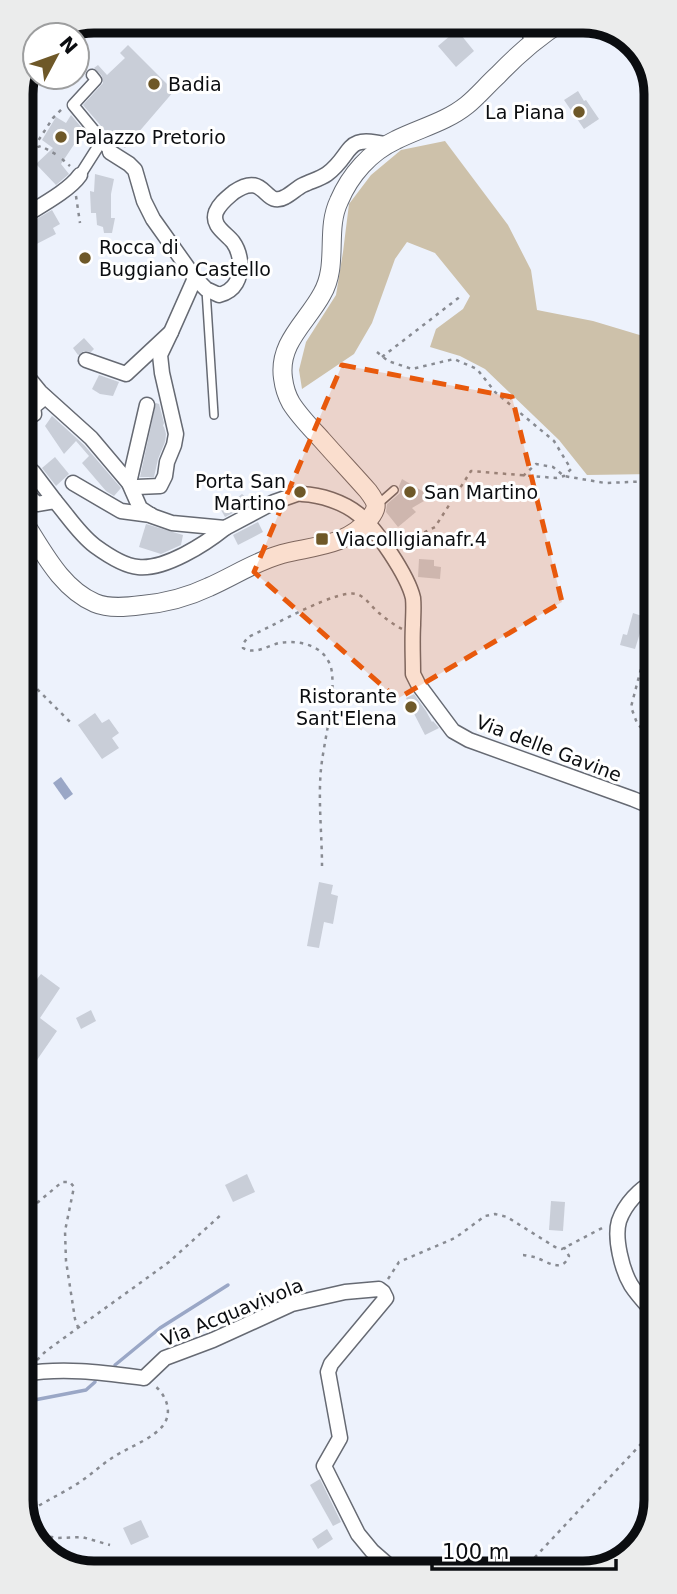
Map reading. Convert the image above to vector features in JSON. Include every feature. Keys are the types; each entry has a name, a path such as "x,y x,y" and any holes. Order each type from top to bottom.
{"street":[{"path":"530,33 532,43"},
{"path":"33,535 58,572 76,592 96,604 110,607 151,604 187,596 267,558 343,539 366,522 376,510 375,501 292,404 283,380 282,367 289,342 323,294 328,282 338,202 360,168 377,151 461,110 544,33"},
{"path":"92,75 96,80 73,105 106,147 130,163 153,219 195,278 206,289 219,295 225,294 235,284 240,272 233,242 220,229 215,219 224,199 246,185 253,184 270,197 283,199 330,172 354,145 367,141 387,145"},
{"path":"33,210 77,179 106,147"},
{"path":"131,487 160,486 174,445 176,434 160,355 195,278"},
{"path":"86,360 126,374 171,332"},
{"path":"33,384 91,438 131,487 140,508 152,516"},
{"path":"33,407 45,397"},
{"path":"131,487 147,405"},
{"path":"33,472 95,546 139,568 154,566 185,554 225,528"},
{"path":"73,483 121,511 152,516 172,523 225,528"},
{"name":"Via delle Gavine","path":"225,528 274,502 300,494 335,501 357,513 388,551 409,584 413,601 413,674 453,731 469,740 644,804"},
{"path":"33,500 37,504 55,501"},
{"path":"644,1188 632,1199 619,1223 618,1244 623,1268 644,1300"},
{"path":"381,1290 386,1298 383,1304 331,1364 328,1372 340,1438 324,1466 358,1534 384,1561"},
{"name":"Via Acquavivola","path":"144,1378 165,1358 292,1304 345,1292 381,1290"},
{"path":"33,1371 69,1371 144,1378"}],"lane":[{"path":"206,289 214,415"},
{"path":"376,506 394,489"}],"path":[{"path":"34,147 61,110"},
{"path":"34,147 41,146 59,156"},
{"path":"77,179 80,223"},
{"path":"383,357 461,296"},
{"path":"376,352 388,361 412,369 454,359 477,369 495,392 554,441 571,469 564,476"},
{"path":"523,475 536,464 552,467 564,476"},
{"path":"388,551 435,527 471,471 556,478 564,476 605,482 644,481"},
{"path":"322,866 320,773 333,687 328,659 313,646 290,642 251,652 243,649 244,640 299,612 345,593 360,595 396,626 404,630 413,629"},
{"path":"643,661 632,707 637,723 644,731"},
{"path":"33,686 70,722"},
{"path":"33,1206 62,1182 70,1182 74,1187 65,1231 66,1261 78,1327"},
{"path":"33,1364 46,1350 169,1262 223,1213"},
{"path":"381,1290 399,1262 455,1238 485,1216 495,1214 507,1217 562,1249 602,1228 619,1223"},
{"path":"523,1255 559,1266 568,1260 565,1247"},
{"path":"34,1510 82,1481 113,1457 150,1437 165,1423 166,1400 159,1390 144,1378"},
{"path":"531,1561 644,1441"},
{"path":"45,1536 82,1538 110,1545"}],"highlighted area":[{"path":"342,365 512,397 562,602 397,699 254,572"}],"shaded area":[{"path":"445,141 508,225 531,270 537,310 593,321 644,336 644,474 587,475 559,440 485,369 460,356 430,347 436,329 463,309 470,296 435,253 407,242 395,259 372,323 354,354 302,389 299,370 306,342 336,295 349,204 371,175 401,150"}],"water":[{"path":"61,777 73,794 65,800 53,783"}],"building":[{"path":"453,33 459,33 474,51 456,67 438,46"},
{"path":"128,45 174,91 125,148 117,141 112,143 108,134 83,105 103,83 102,76 94,68 98,65 107,75 125,58 120,53"},
{"path":"578,91 599,119 584,129 564,100"},
{"name":"Palazzo Pretorio","path":"71,115 82,128 79,131 81,134 61,164 69,174 56,185 36,164 53,148 42,140 56,117 66,123"},
{"path":"95,174 114,179 111,218 115,218 112,233 104,233 103,227 97,225 96,213 91,213 90,191 94,192"},
{"path":"52,210 60,224 53,228 56,234 33,246 33,221"},
{"path":"84,338 94,349 78,355 73,348"},
{"path":"99,375 119,382 113,396 100,394 92,389"},
{"path":"156,403 159,404 164,423 165,442 154,477 140,477"},
{"path":"52,416 84,445 121,488 114,496 106,491 82,463 89,456 76,441 64,454 45,426"},
{"path":"55,457 69,474 56,486 42,468"},
{"path":"402,479 424,492 425,498 412,508 416,512 398,527 386,512 387,504 400,493"},
{"path":"242,494 252,503 225,517 221,510"},
{"path":"258,522 263,532 238,545 233,535"},
{"path":"146,524 183,535 181,545 161,554 139,547"},
{"path":"419,559 434,560 434,566 441,567 440,579 418,577"},
{"path":"633,613 644,617 635,649 620,645 623,634 627,635"},
{"path":"414,694 439,728 425,735 406,698"},
{"path":"95,713 102,723 109,719 119,733 112,738 119,748 102,759 78,725"},
{"path":"319,882 333,885 331,894 338,896 333,924 324,922 319,948 307,946"},
{"path":"41,974 60,988 40,1018 57,1031 37,1060 33,1057 33,984"},
{"path":"91,1010 96,1021 81,1029 76,1018"},
{"path":"247,1174 255,1192 233,1202 225,1185"},
{"path":"551,1201 565,1202 563,1231 549,1230"},
{"path":"320,1479 341,1522 333,1526 310,1485"},
{"path":"141,1520 149,1537 131,1545 123,1528"},
{"path":"327,1529 333,1539 318,1549 312,1539"},
{"path":"111,1557 111,1561 99,1561 99,1558"}],"waterway":[{"path":"115,1365 160,1328 228,1285"},
{"path":"33,1400 86,1390 95,1382"}],"place":[{"name":"Badia","path":"154,84"},
{"name":"La Piana","path":"579,112"},
{"name":"Palazzo Pretorio","path":"61,137"},
{"name":"Rocca di Buggiano Castello","path":"85,258"},
{"name":"Porta San Martino","path":"300,492"},
{"name":"San Martino","path":"410,492"},
{"name":"Viacolligianafr.4","path":"322,539"},
{"name":"Ristorante Sant'Elena","path":"411,707"}]}
